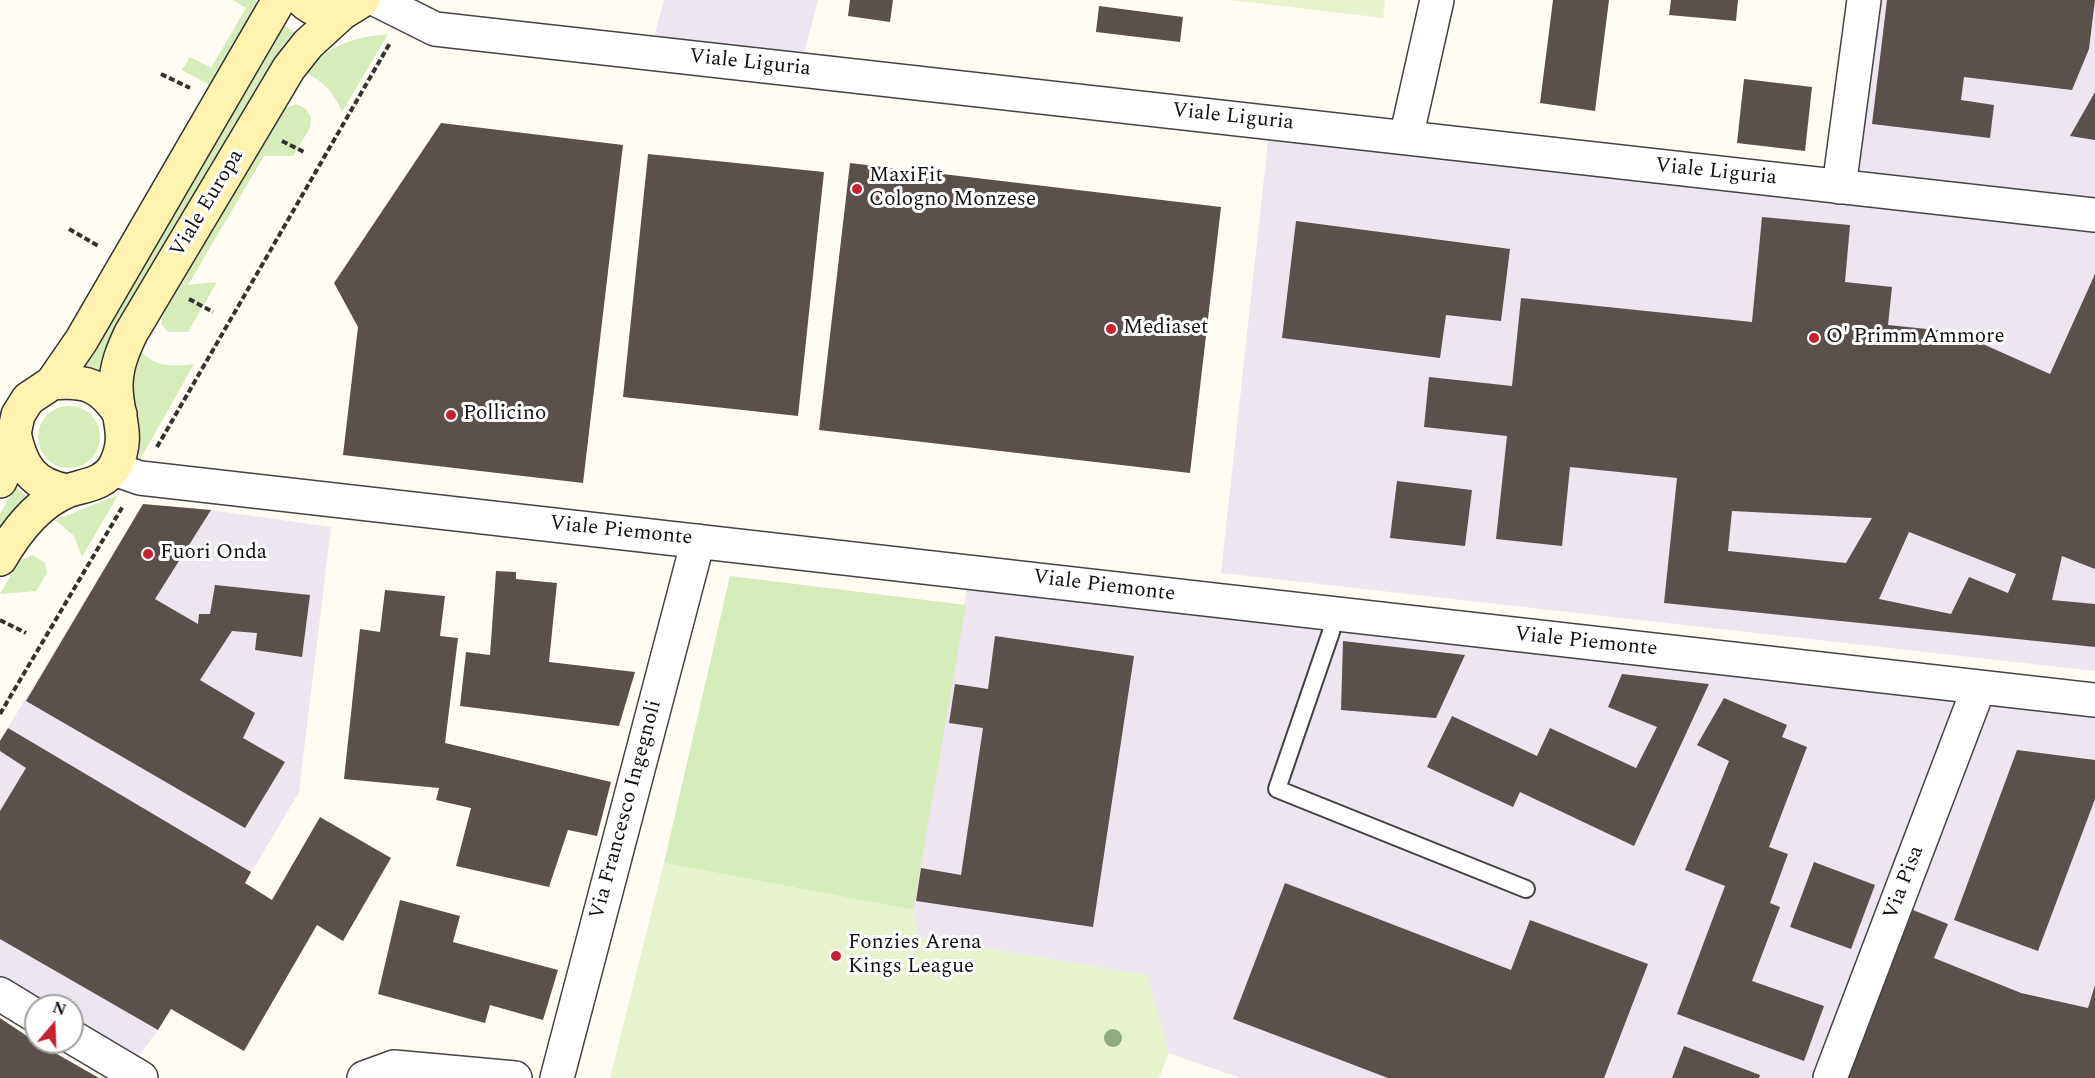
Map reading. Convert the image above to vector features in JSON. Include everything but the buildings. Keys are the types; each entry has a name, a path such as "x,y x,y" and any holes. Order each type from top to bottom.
{"street":[{"name":"Viale Europa","path":"0,482 8,463 18,415 28,399 52,383 81,341 279,0"},
{"name":"Viale Europa","path":"302,0 313,9 327,13 352,6"},
{"name":"Viale Liguria","path":"376,0 435,29 2095,215"},
{"path":"1406,138 1437,0"},
{"path":"1839,187 1864,0"},
{"name":"Viale Europa","path":"127,473 116,386 120,356 131,333 289,68 308,44 352,6"},
{"path":"52,383 74,381 99,389 110,398 120,414"},
{"path":"14,433 19,459 37,480 54,489 67,491 92,486 127,473"},
{"name":"Viale Piemonte","path":"127,473 698,541 2095,700"},
{"path":"0,559 27,521 67,491"},
{"name":"Via Francesco Ingegnoli","path":"556,1078 698,541"},
{"name":"Via Pisa","path":"1830,1078 1980,687"},
{"path":"0,994 24,1009"},
{"path":"84,1044 141,1078"},
{"path":"364,1078 394,1067 515,1078"}],"lane":[{"path":"1332,614 1331,632 1277,789 1526,889"}],"path":[{"path":"0,714 127,473 406,15"},
{"path":"0,621 26,633"}],"shaded area":[{"path":"664,0 818,0 802,61 652,44"},
{"path":"1872,0 2095,0 2095,206 1849,178"},
{"path":"1269,132 2095,229 2095,671 1221,573"},
{"path":"143,504 211,510 331,527 299,792 158,1030 137,1058 84,1026 84,994 29,994 0,976 0,741"},
{"path":"968,581 2095,713 2095,1078 1240,1078 1169,1053 1146,975 918,937 913,910"}],"green space":[{"path":"233,0 256,0 256,5 211,86 182,70 190,57 211,68 246,8"},
{"path":"1231,0 1385,0 1383,18"},
{"path":"283,24 294,32 264,78 104,378 80,371 273,47"},
{"path":"388,34 342,112 327,88 305,72 331,49 353,40"},
{"path":"296,104 305,108 311,117 310,128 293,156 264,156 188,285 217,282 188,332 168,332 161,324 163,315 285,108"},
{"path":"134,344 147,357 161,364 176,366 194,364 138,463 140,440 137,417 128,396"},
{"path":"63,406 75,406 91,415 98,425 100,437 98,449 91,459 75,468 63,468 52,463 43,454 38,443 38,431 43,420 52,411"},
{"path":"15,487 30,498 0,533 0,514"},
{"path":"118,495 82,557 74,536 55,520"},
{"path":"33,555 45,563 47,573 36,591 0,594 19,561"},
{"path":"730,576 966,605 913,910 664,863"},
{"name":"Fonzies Arena Kings League","path":"664,863 913,910 918,937 1147,975 1169,1053 1159,1078 610,1078"}],"place":[{"name":"MaxiFit Cologno Monzese","path":"857,189"},
{"name":"Mediaset","path":"1111,329"},
{"name":"O' Primm Ammore","path":"1814,338"},
{"name":"Pollicino","path":"451,415"},
{"name":"Fuori Onda","path":"148,554"},
{"name":"Fonzies Arena Kings League","path":"836,956"}]}
